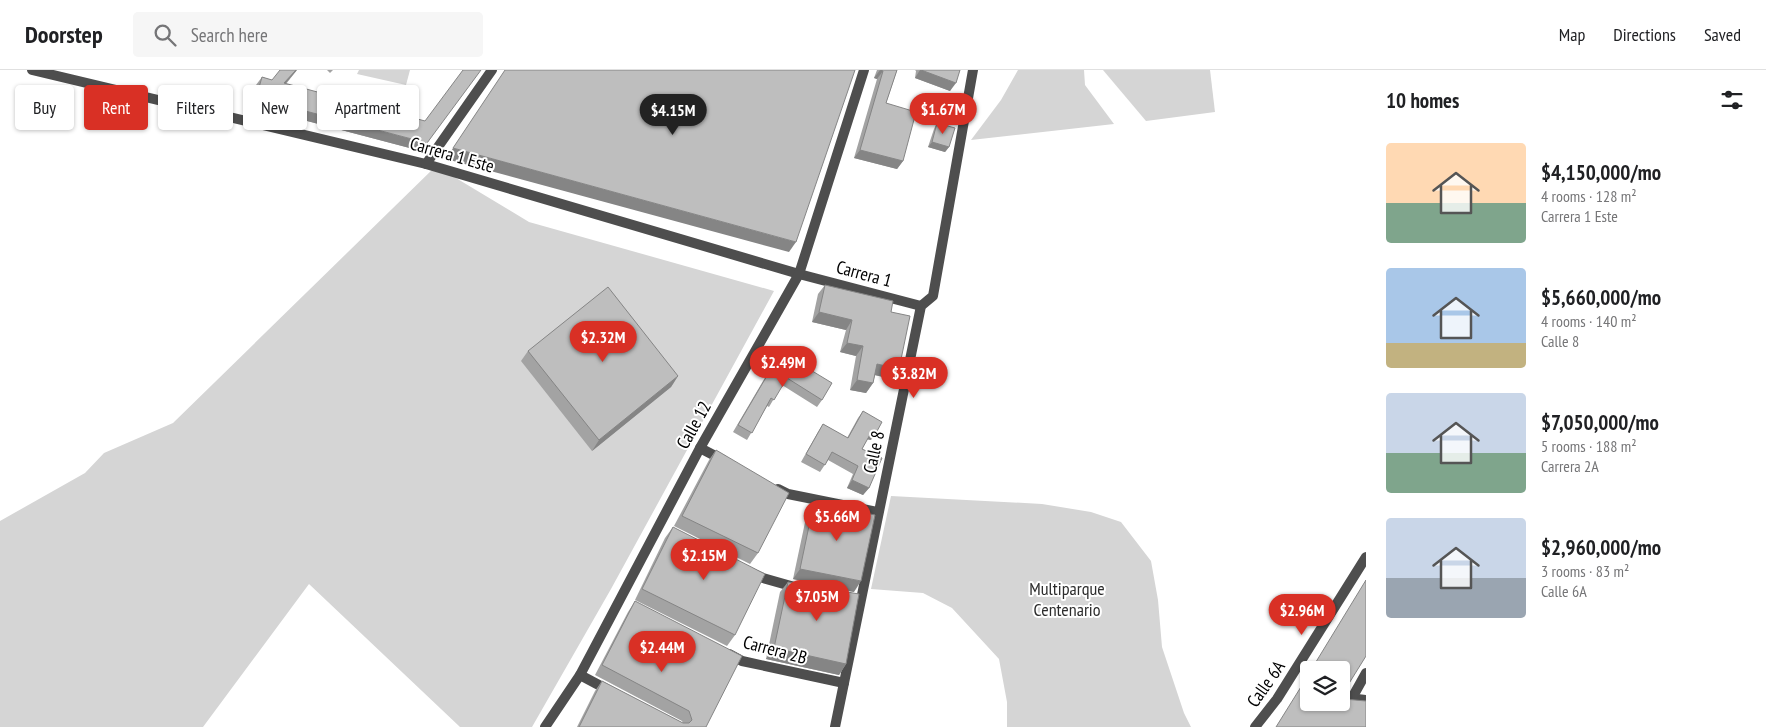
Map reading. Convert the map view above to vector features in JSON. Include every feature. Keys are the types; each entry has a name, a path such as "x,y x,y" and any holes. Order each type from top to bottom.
{"street":[{"name":"Carrera 1 Este","path":"32,70 426,164 799,274"},
{"path":"426,164 492,70"},
{"name":"Calle 12","path":"544,727 580,675 625,602 664,529 700,448 799,274 864,70"},
{"name":"Calle 8","path":"835,727 844,683 856,599 877,512 921,306 933,296 973,70"},
{"name":"Carrera 1","path":"799,274 921,306"},
{"path":"700,448 732,465"},
{"path":"765,482 788,494 877,512"},
{"name":"Calle 6A","path":"1255,727 1277,699 1366,558"},
{"path":"746,570 763,578 804,589"},
{"name":"Carrera 2B","path":"716,648 742,661 844,683"},
{"path":"1366,673 1352,698 1366,700"},
{"path":"580,675 621,697"}],"green space":[{"path":"359,70 410,70 406,85 357,74"},
{"path":"1018,70 1084,70 1085,85 1114,124 971,140 1001,100"},
{"path":"1103,70 1210,70 1215,112 1146,121"},
{"path":"436,166 529,222 774,291 611,589 532,727 460,727 309,584 203,727 0,727 0,521 85,473 104,453 173,423"},
{"name":"Multiparque Centenario","path":"891,496 1042,504 1091,512 1121,522 1151,561 1158,600 1162,647 1184,713 1191,727 1007,727 1007,702 999,659 952,608 923,593 871,589"}],"building":[{"path":"280,70 296,70 284,83 291,85 260,85 262,77 272,80"},
{"path":"463,70 481,70 427,143 378,130 419,130 419,119 425,121"},
{"path":"505,70 855,70 796,242 453,148"},
{"path":"880,70 897,70 886,103 916,112 903,161 860,150 883,71"},
{"path":"921,70 960,70 956,83"},
{"path":"307,89 317,92 317,114 307,111"},
{"path":"952,94 962,98 957,112 948,109"},
{"path":"937,123 955,128 949,147 932,142"},
{"path":"825,285 893,301 891,312 910,316 899,369 877,364 873,383 857,380 863,346 847,343 852,320 819,312"},
{"path":"608,287 678,376 599,440 528,351"},
{"path":"781,352 832,383 822,400 787,378 774,400 771,398 752,433 738,425"},
{"path":"863,411 882,422 876,433 872,431 862,449 882,458 869,488 852,480 858,466 832,452 825,465 806,454 823,424 848,438"},
{"path":"716,450 789,493 758,553 682,516"},
{"path":"814,502 875,515 861,581 800,569"},
{"path":"673,527 765,574 735,635 642,589"},
{"path":"1366,580 1366,656 1350,682 1350,661 1316,661"},
{"path":"788,582 859,594 846,664 774,648"},
{"path":"635,601 742,656 706,727 579,727 602,681 683,723 689,723 692,720 689,711 602,665"},
{"path":"1300,688 1300,711 1350,711 1350,700 1366,701 1366,727 1276,727"}]}
